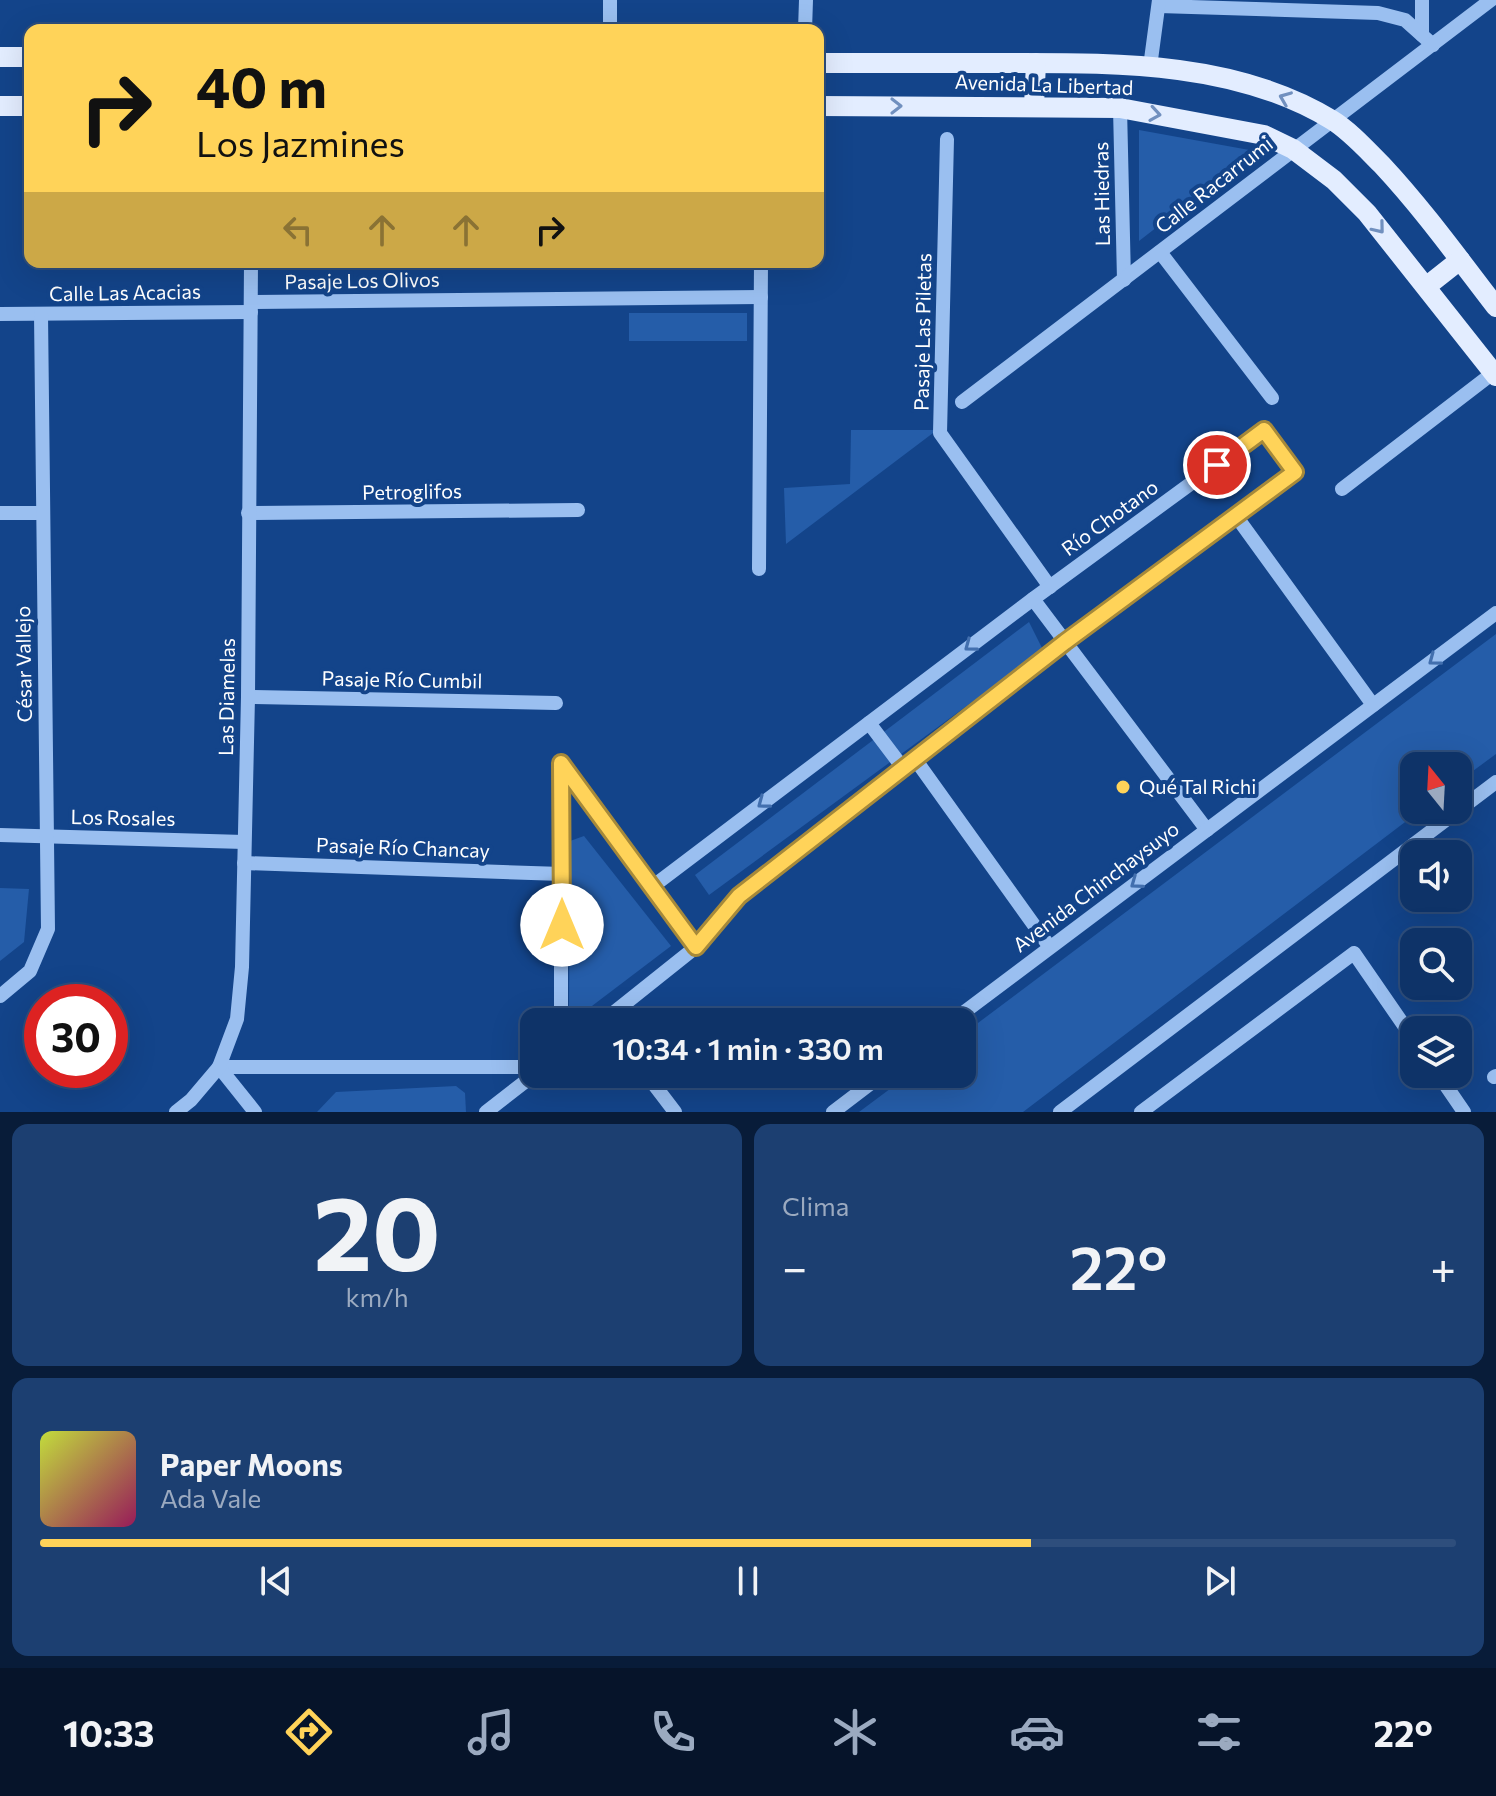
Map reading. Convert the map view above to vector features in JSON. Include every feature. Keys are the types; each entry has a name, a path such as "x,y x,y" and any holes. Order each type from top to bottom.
{"main road":[{"path":"0,57 24,57"},
{"name":"Avenida La Libertad","path":"824,63 1036,63 1150,67 1201,73 1252,86 1333,121 1368,151 1402,187 1496,307"},
{"path":"1034,106 1036,63"},
{"path":"0,106 24,106"},
{"name":"Avenida La Libertad","path":"824,106 1120,108 1264,135 1293,149 1334,180 1367,213 1495,375"},
{"path":"1427,286 1460,260"}],"street":[{"path":"610,0 610,24"},
{"path":"805,24 806,0"},
{"path":"1422,0 1427,40"},
{"name":"Calle Racarrumi","path":"962,402 1333,121 1427,40 1491,0"},
{"path":"1150,67 1159,3 1249,4 1378,13 1405,20 1427,40"},
{"name":"Las Hiedras","path":"1120,108 1124,280"},
{"name":"Pasaje Las Piletas","path":"947,139 940,433 1050,587"},
{"path":"1160,252 1272,398"},
{"name":"Las Diamelas","path":"176,1112 191,1100 219,1067 237,1019 242,967 248,697 251,268"},
{"path":"759,569 761,268"},
{"name":"Pasaje Los Olivos","path":"251,307 761,297"},
{"name":"Calle Las Acacias","path":"0,314 251,307"},
{"name":"César Vallejo","path":"0,996 30,971 48,929 41,314"},
{"path":"1342,489 1495,375"},
{"name":"Río Chotano","path":"620,1008 696,947 739,896 1065,642 1295,472 1264,430 1033,599 652,887"},
{"name":"Petroglifos","path":"248,513 578,510"},
{"path":"0,513 43,513"},
{"path":"1236,516 1373,705"},
{"path":"1033,599 1207,830"},
{"name":"Avenida Chinchaysuyo","path":"969,1008 1496,613"},
{"name":"Pasaje Río Cumbil","path":"248,697 556,703"},
{"path":"869,723 909,764 1049,946"},
{"path":"561,1008 561,763 696,947"},
{"path":"1060,1112 1496,782"},
{"name":"Los Rosales","path":"0,835 244,842"},
{"name":"Pasaje Río Chancay","path":"244,863 562,874"},
{"path":"1141,1112 1354,953 1400,1020"},
{"path":"219,1067 520,1067"},
{"path":"219,1067 255,1112"},
{"path":"486,1112 520,1086"},
{"path":"657,1088 675,1112"},
{"path":"833,1112 865,1088"},
{"path":"1448,1088 1464,1112"}],"shaded area":[{"path":"1139,130 1255,151 1139,241"},
{"path":"629,313 747,313 747,341 629,341"},
{"path":"851,430 937,430 786,544 784,488 850,484"},
{"path":"1029,622 1043,650 709,895 695,875"},
{"path":"1496,634 1496,754 1472,772 1472,752 1400,752 1400,824 1403,824 1023,1112 859,1112 891,1088 976,1088 976,1024"},
{"path":"584,836 671,946 589,1008 569,1007 570,841"},
{"path":"0,888 29,889 24,942 0,961"},
{"path":"456,1086 465,1093 466,1112 317,1112 336,1092"}],"place":[{"name":"Qué Tal Richi","path":"1123,787"}],"route":[{"path":"562,925 561,763 696,947 739,896 1065,642 1295,472 1264,430 1217,465"}]}
